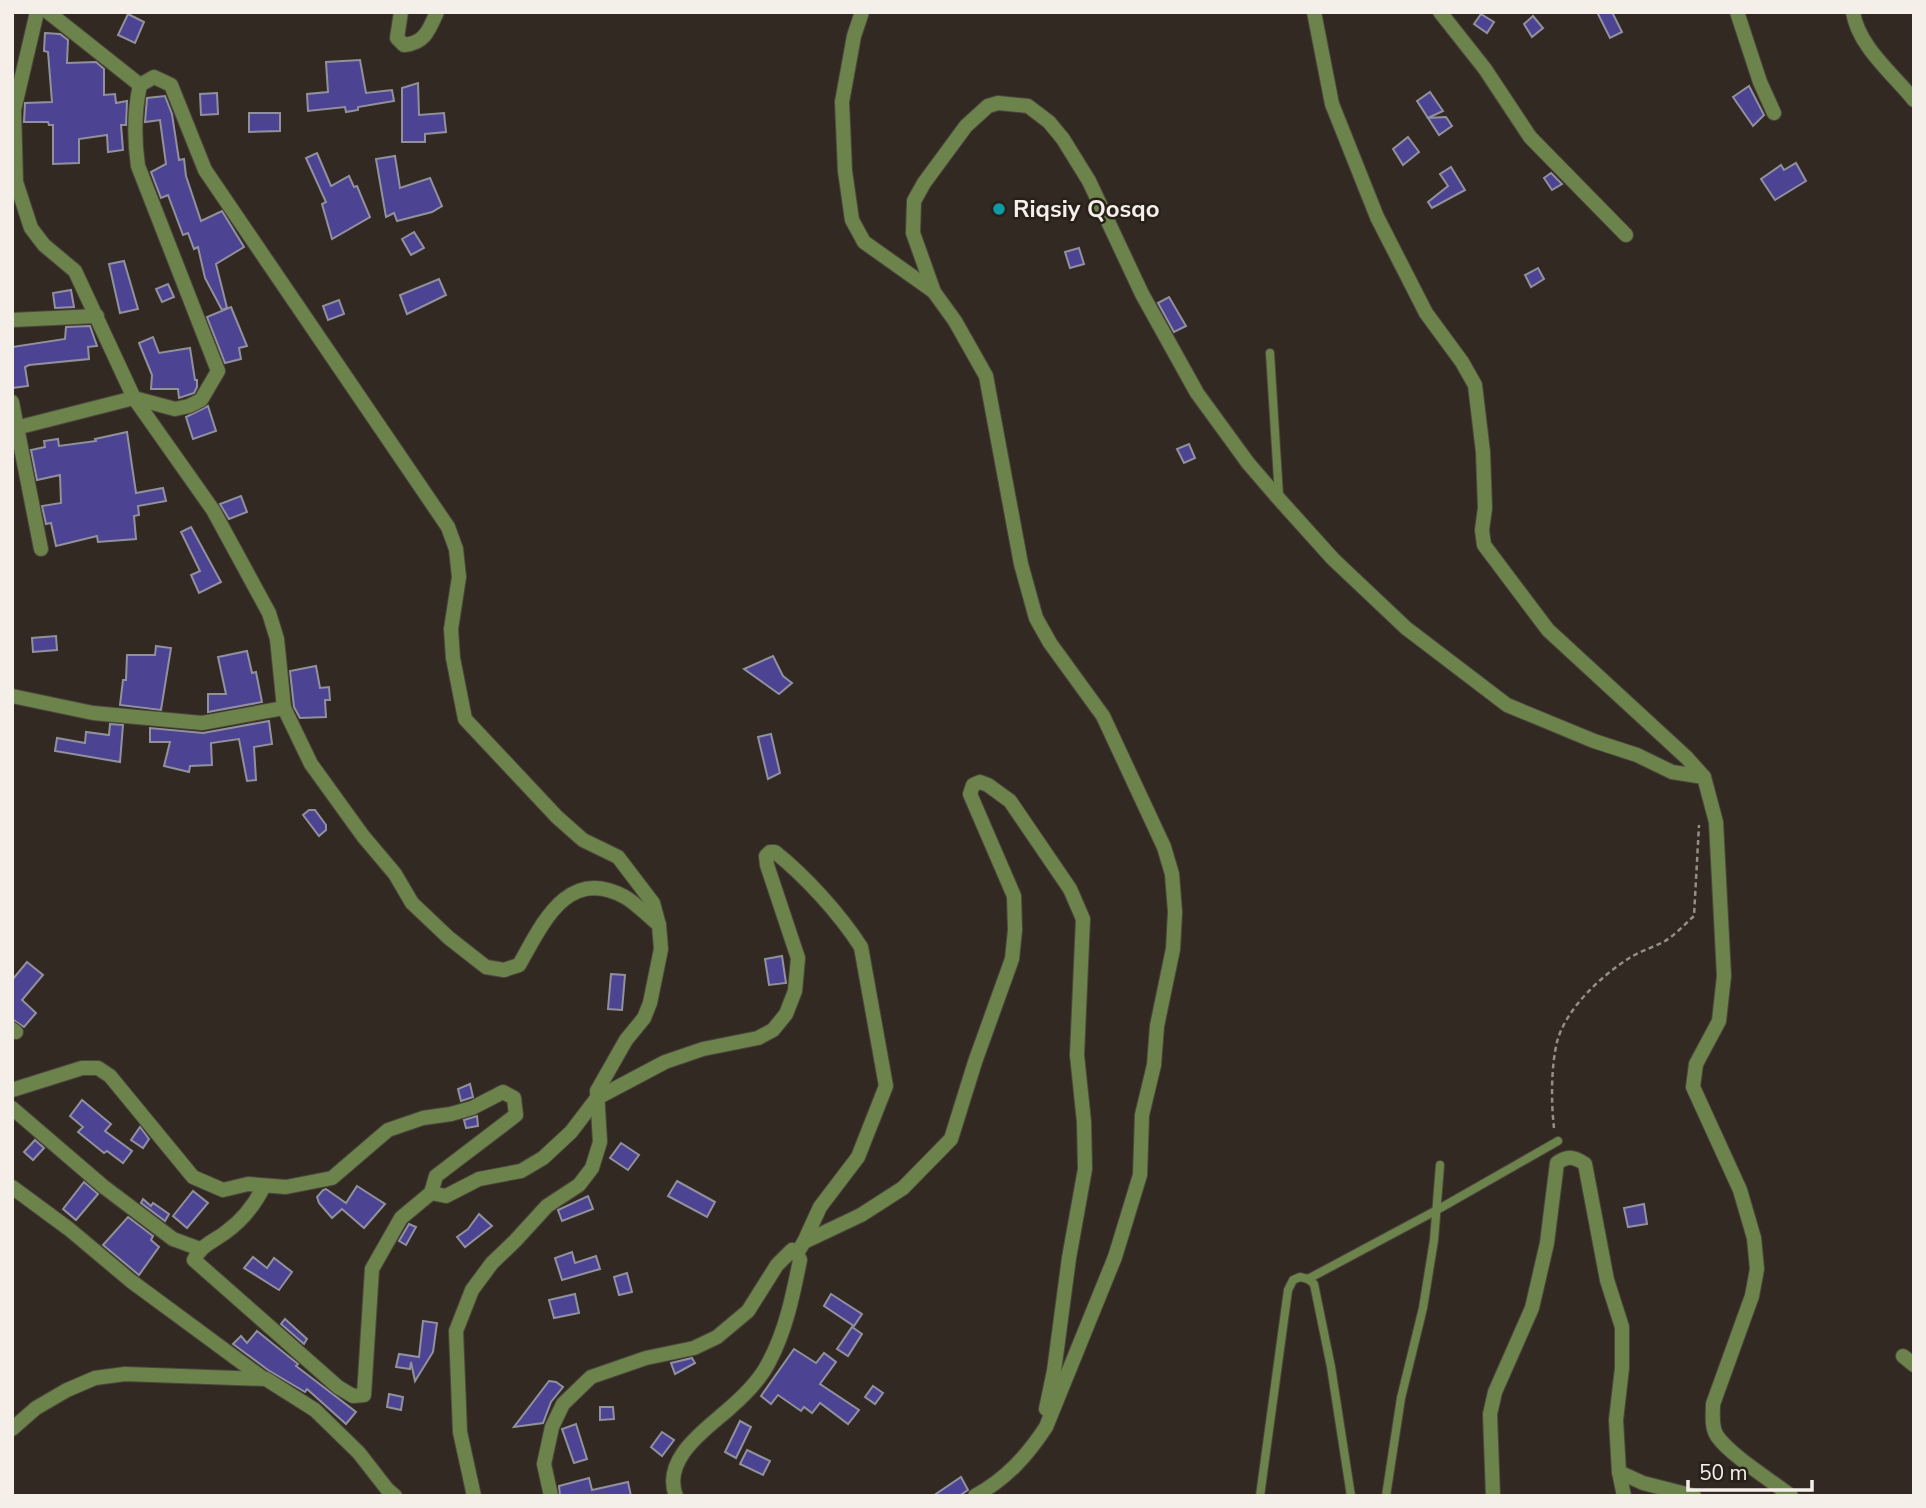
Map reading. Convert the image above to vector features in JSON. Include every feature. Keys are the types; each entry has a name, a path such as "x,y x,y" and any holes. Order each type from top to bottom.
{"street":[{"path":"37,12 14,110 16,182 31,228 44,245 75,271 134,398 213,510 268,613 277,639 284,685 284,708 312,764 363,836 395,874 412,904 486,967 504,970 519,965 551,910 570,895 587,888 602,889 626,898 659,925"},
{"path":"48,12 140,85"},
{"path":"401,12 397,38 404,45 416,44 427,33 438,12"},
{"path":"862,12 854,36 842,102 845,171 852,220 863,242 934,292"},
{"path":"1314,12 1332,104 1377,217 1426,313 1462,362 1475,385 1483,452 1484,545 1548,630 1687,758 1703,777 1716,822 1724,976 1719,1021 1696,1064 1693,1087 1740,1190 1754,1238 1757,1269 1752,1296 1713,1404 1713,1420 1717,1435 1731,1450 1791,1496"},
{"path":"1440,12 1485,69 1530,137 1626,235"},
{"path":"1737,12 1760,82 1774,113"},
{"path":"1853,12 1855,24 1867,43 1914,100"},
{"path":"15,428 134,398 175,409 189,406 201,400 218,371 138,166 135,111 140,85 154,77 172,85 205,170 448,527 456,550 458,577 451,629 453,658 465,719 557,817 583,840 618,857 653,904 659,925 661,948 650,1003 597,1091 600,1142 592,1168 579,1185 547,1206 492,1263 472,1290 456,1331 460,1432 474,1496"},
{"path":"975,1496 997,1483 1030,1452 1046,1427 1115,1257 1140,1175 1142,1115 1154,1065 1157,1026 1173,948 1175,912 1172,874 1164,847 1102,716 1035,618 1021,564 986,376 955,321 934,292 913,233 914,201 923,183 966,126 988,106 998,103 1028,106 1049,122 1089,181 1142,294 1197,393 1248,463 1279,499 1333,559 1406,628 1507,705 1594,741 1637,755 1672,772 1703,777"},
{"path":"12,320 97,316"},
{"path":"12,402 41,550"},
{"path":"12,696 93,713 202,723 284,708"},
{"path":"551,1496 544,1464 552,1427 563,1404 591,1377 646,1358 694,1348 717,1337 748,1311 777,1265 792,1250 801,1248 861,1215 903,1188 951,1139 1012,959 1015,930 1014,896 970,794 973,785 980,782 1010,801 1070,889 1083,919 1077,1055 1084,1122 1085,1169 1069,1258 1054,1371 1040,1437"},
{"path":"431,1193 446,1196 478,1179 521,1171 543,1158 562,1141 597,1098 665,1062 704,1049 758,1038 773,1030 786,1014 795,991 798,958 766,865 766,856 770,852 775,852 849,928 861,947 868,975 886,1086 858,1157 820,1207 801,1248 786,1322 768,1364 752,1387 691,1442 676,1465 672,1487 676,1496"},
{"path":"12,1090 82,1068 98,1068 110,1076 193,1177 223,1190 248,1184 286,1187 332,1178 388,1130 423,1118 472,1108 503,1092 514,1098 516,1115 436,1176 431,1193 401,1218 372,1269 363,1395 353,1396 338,1387 194,1261 200,1249 229,1231 254,1205 264,1186"},
{"path":"12,1108 143,1217 173,1239 200,1249"},
{"path":"1493,1496 1490,1414 1495,1392 1532,1308 1547,1243 1558,1163 1564,1158 1574,1157 1585,1164 1607,1280 1622,1327 1622,1368 1616,1420 1619,1472 1624,1496"},
{"path":"12,1187 69,1229 131,1281 265,1379 315,1410 359,1453 395,1496"},
{"path":"12,1429 36,1408 95,1378 125,1374 265,1379"},
{"path":"1619,1472 1643,1483 1694,1496"}],"lane":[{"path":"1270,353 1279,499"},
{"path":"1308,1279 1558,1141"},
{"path":"1386,1496 1401,1398 1425,1294 1437,1210 1440,1165"},
{"path":"1260,1496 1287,1290 1293,1280 1300,1276 1314,1284 1331,1367 1351,1496"}],"path":[{"path":"1558,1141 1553,1126 1558,1041 1568,1020 1583,999 1611,972 1632,956 1667,940 1694,916 1699,824"}],"building":[{"path":"1597,12 1612,12 1622,32 1610,38"},
{"path":"128,14 144,22 135,43 118,35"},
{"path":"1481,14 1494,22 1487,33 1474,24"},
{"path":"1533,16 1543,28 1532,37 1524,24"},
{"path":"45,33 60,34 68,40 67,63 96,62 104,69 104,95 115,94 116,103 127,101 126,125 121,125 123,150 108,152 107,135 79,139 79,163 53,164 53,125 48,122 24,122 25,103 52,102 48,52 44,51"},
{"path":"360,60 366,93 392,90 394,101 358,107 358,110 346,112 345,107 308,111 307,94 328,92 326,62"},
{"path":"418,83 419,115 444,113 446,132 425,134 425,142 402,142 402,88"},
{"path":"1749,86 1764,115 1753,126 1733,97"},
{"path":"1430,92 1443,111 1428,118 1417,101"},
{"path":"217,93 218,114 201,115 200,94"},
{"path":"165,96 172,114 179,160 184,159 186,176 201,221 222,211 244,247 216,264 227,308 222,310 205,278 198,247 194,249 188,233 183,235 168,195 161,198 151,172 166,164 160,120 145,122 147,98"},
{"path":"249,113 280,113 280,131 249,132"},
{"path":"1446,117 1452,126 1439,135 1428,118"},
{"path":"1408,137 1419,152 1403,165 1393,149"},
{"path":"317,153 331,186 349,176 354,187 357,186 370,217 332,239 322,204 326,202 306,158"},
{"path":"395,156 400,188 430,178 442,206 432,212 397,221 394,213 386,217 376,159"},
{"path":"1796,163 1806,181 1775,200 1761,179 1781,165 1784,170"},
{"path":"1451,167 1465,190 1432,208 1428,202 1448,186 1440,174"},
{"path":"1551,173 1562,184 1552,190 1544,178"},
{"path":"414,232 424,248 411,255 402,239"},
{"path":"1079,248 1084,264 1070,268 1065,252"},
{"path":"124,261 138,309 120,313 109,264"},
{"path":"1538,268 1544,279 1531,287 1525,275"},
{"path":"439,279 446,295 407,314 400,295"},
{"path":"168,284 174,297 162,302 156,289"},
{"path":"71,290 74,307 55,308 53,293"},
{"path":"1169,297 1186,326 1174,332 1158,303"},
{"path":"339,300 344,314 328,320 323,306"},
{"path":"231,307 247,346 239,348 241,359 225,363 207,317"},
{"path":"90,326 97,346 88,347 89,359 29,365 25,367 28,386 12,388 12,347 65,339 66,327"},
{"path":"153,337 159,353 190,348 197,380 194,393 179,398 178,389 151,389 152,375 139,343"},
{"path":"208,406 216,431 193,439 186,417"},
{"path":"127,432 136,493 163,488 166,501 138,506 139,515 134,516 136,539 98,542 97,536 56,546 51,523 46,524 42,506 61,503 60,475 37,480 31,450 45,447 44,441 58,439 59,446 96,441 95,439"},
{"path":"1189,444 1195,458 1184,463 1177,449"},
{"path":"241,496 247,512 229,519 220,504"},
{"path":"191,527 221,582 199,593 191,575 200,571 181,532"},
{"path":"56,636 57,650 33,652 32,638"},
{"path":"156,646 171,648 161,710 120,705 123,680 126,680 127,655 155,655"},
{"path":"247,651 252,673 256,672 262,702 208,712 208,694 226,694 218,657"},
{"path":"773,656 783,676 792,683 779,694 744,669"},
{"path":"316,666 320,688 329,687 330,700 325,700 326,717 300,718 294,707 290,671"},
{"path":"269,721 272,744 254,747 256,780 247,781 239,739 211,743 212,765 190,766 189,772 164,766 170,742 150,742 150,728 203,733"},
{"path":"110,724 123,725 120,762 55,751 57,738 85,743 86,732 109,735"},
{"path":"771,734 780,773 768,779 758,737"},
{"path":"309,810 315,810 326,825 326,830 319,836 303,815"},
{"path":"782,956 786,983 769,985 765,959"},
{"path":"27,962 43,975 22,1000 36,1013 24,1027 12,1019 12,980"},
{"path":"611,974 625,975 622,1010 608,1009"},
{"path":"470,1084 473,1097 461,1101 458,1089"},
{"path":"82,1100 111,1124 105,1131 132,1151 123,1163 107,1151 104,1153 78,1132 83,1127 70,1116"},
{"path":"477,1116 478,1126 466,1128 464,1120"},
{"path":"140,1127 149,1139 143,1148 131,1140"},
{"path":"35,1140 44,1148 33,1160 24,1152"},
{"path":"621,1143 639,1155 628,1170 610,1158"},
{"path":"677,1181 715,1202 707,1217 668,1196"},
{"path":"84,1182 98,1194 76,1220 63,1209"},
{"path":"357,1186 385,1204 364,1228 342,1209 332,1218 317,1197 326,1189 346,1203"},
{"path":"193,1191 208,1203 187,1228 173,1216"},
{"path":"588,1196 593,1209 562,1221 558,1210"},
{"path":"143,1199 169,1214 165,1221 141,1203"},
{"path":"1644,1204 1647,1224 1628,1227 1624,1208"},
{"path":"479,1214 492,1226 465,1247 457,1237 468,1229"},
{"path":"128,1217 153,1236 151,1240 159,1247 139,1275 103,1245"},
{"path":"409,1224 416,1227 406,1245 399,1241"},
{"path":"572,1252 575,1263 596,1256 600,1269 562,1280 555,1258"},
{"path":"253,1257 267,1268 274,1258 292,1272 279,1290 244,1268"},
{"path":"627,1273 632,1292 619,1295 614,1277"},
{"path":"575,1294 579,1313 554,1318 549,1300"},
{"path":"831,1294 862,1314 854,1326 824,1306"},
{"path":"285,1319 307,1339 304,1344 281,1324"},
{"path":"423,1321 437,1323 433,1352 415,1381 411,1362 410,1369 396,1367 399,1354 419,1357"},
{"path":"852,1327 862,1334 848,1356 837,1349"},
{"path":"257,1331 298,1364 296,1366 356,1412 346,1424 307,1389 305,1392 268,1370 233,1344 241,1336 247,1343"},
{"path":"794,1349 816,1363 824,1353 836,1362 820,1384 859,1410 848,1424 820,1403 812,1413 804,1407 801,1411 778,1395 771,1404 761,1396"},
{"path":"692,1358 695,1363 675,1374 671,1363"},
{"path":"549,1381 563,1387 551,1402 543,1423 514,1427"},
{"path":"873,1386 883,1393 875,1404 865,1397"},
{"path":"389,1394 403,1397 401,1410 387,1407"},
{"path":"600,1407 613,1407 614,1419 600,1420"},
{"path":"740,1421 751,1427 736,1458 725,1452"},
{"path":"576,1424 587,1459 574,1463 562,1429"},
{"path":"662,1432 674,1440 662,1456 651,1447"},
{"path":"747,1450 770,1461 763,1475 740,1464"},
{"path":"961,1477 968,1490 959,1496 933,1496"},
{"path":"589,1478 592,1490 628,1482 631,1496 560,1496 559,1486"}],"place":[{"name":"Riqsiy Qosqo","path":"999,209"}]}
